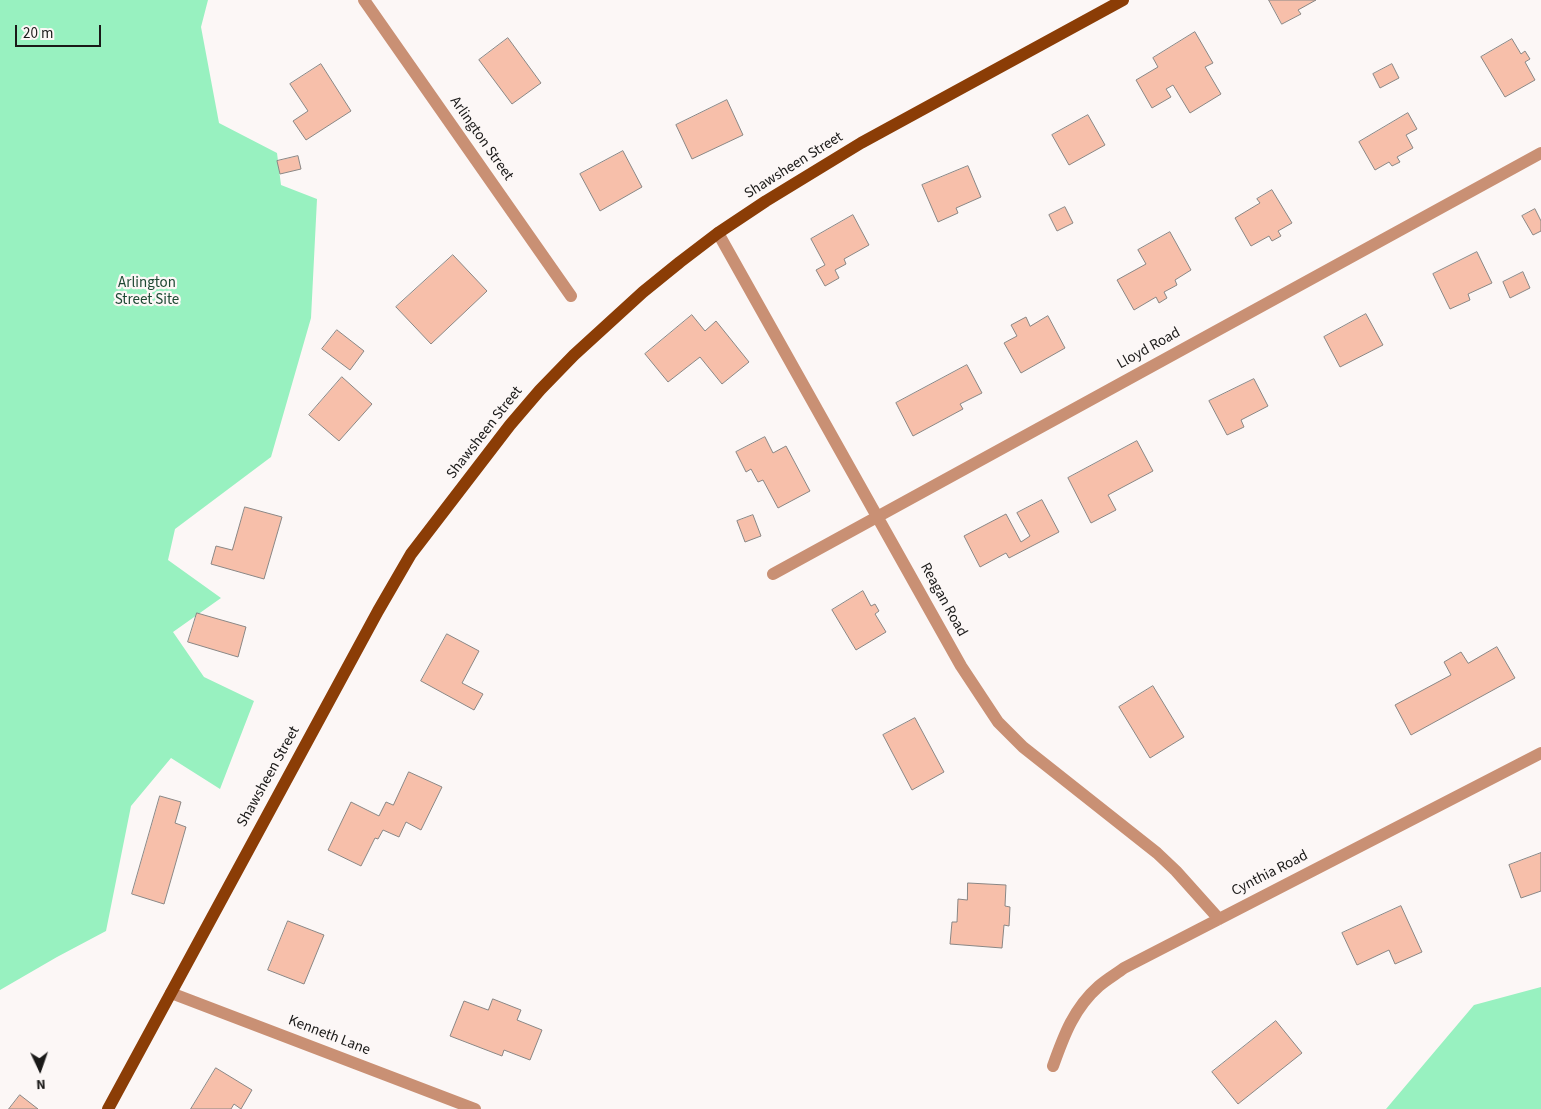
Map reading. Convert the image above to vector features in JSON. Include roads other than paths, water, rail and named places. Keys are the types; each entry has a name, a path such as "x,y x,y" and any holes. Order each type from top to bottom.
{"main road":[{"name":"Shawsheen Street","path":"108,1109 378,611 411,554 510,425 540,390 574,355 643,292 718,233 766,201 861,144 1124,0"}],"street":[{"name":"Arlington Street","path":"364,0 571,296"},
{"name":"Lloyd Road","path":"773,574 1541,153"},
{"name":"Reagan Road","path":"718,233 960,666 998,722 1023,746 1157,853 1176,871 1219,919"},
{"name":"Cynthia Road","path":"1053,1066 1064,1034 1079,1007 1099,986 1124,968 1541,753"},
{"name":"Kenneth Lane","path":"171,994 475,1109"}],"park label":[{"name":"Arlington Street Site","path":"147,292"}]}
